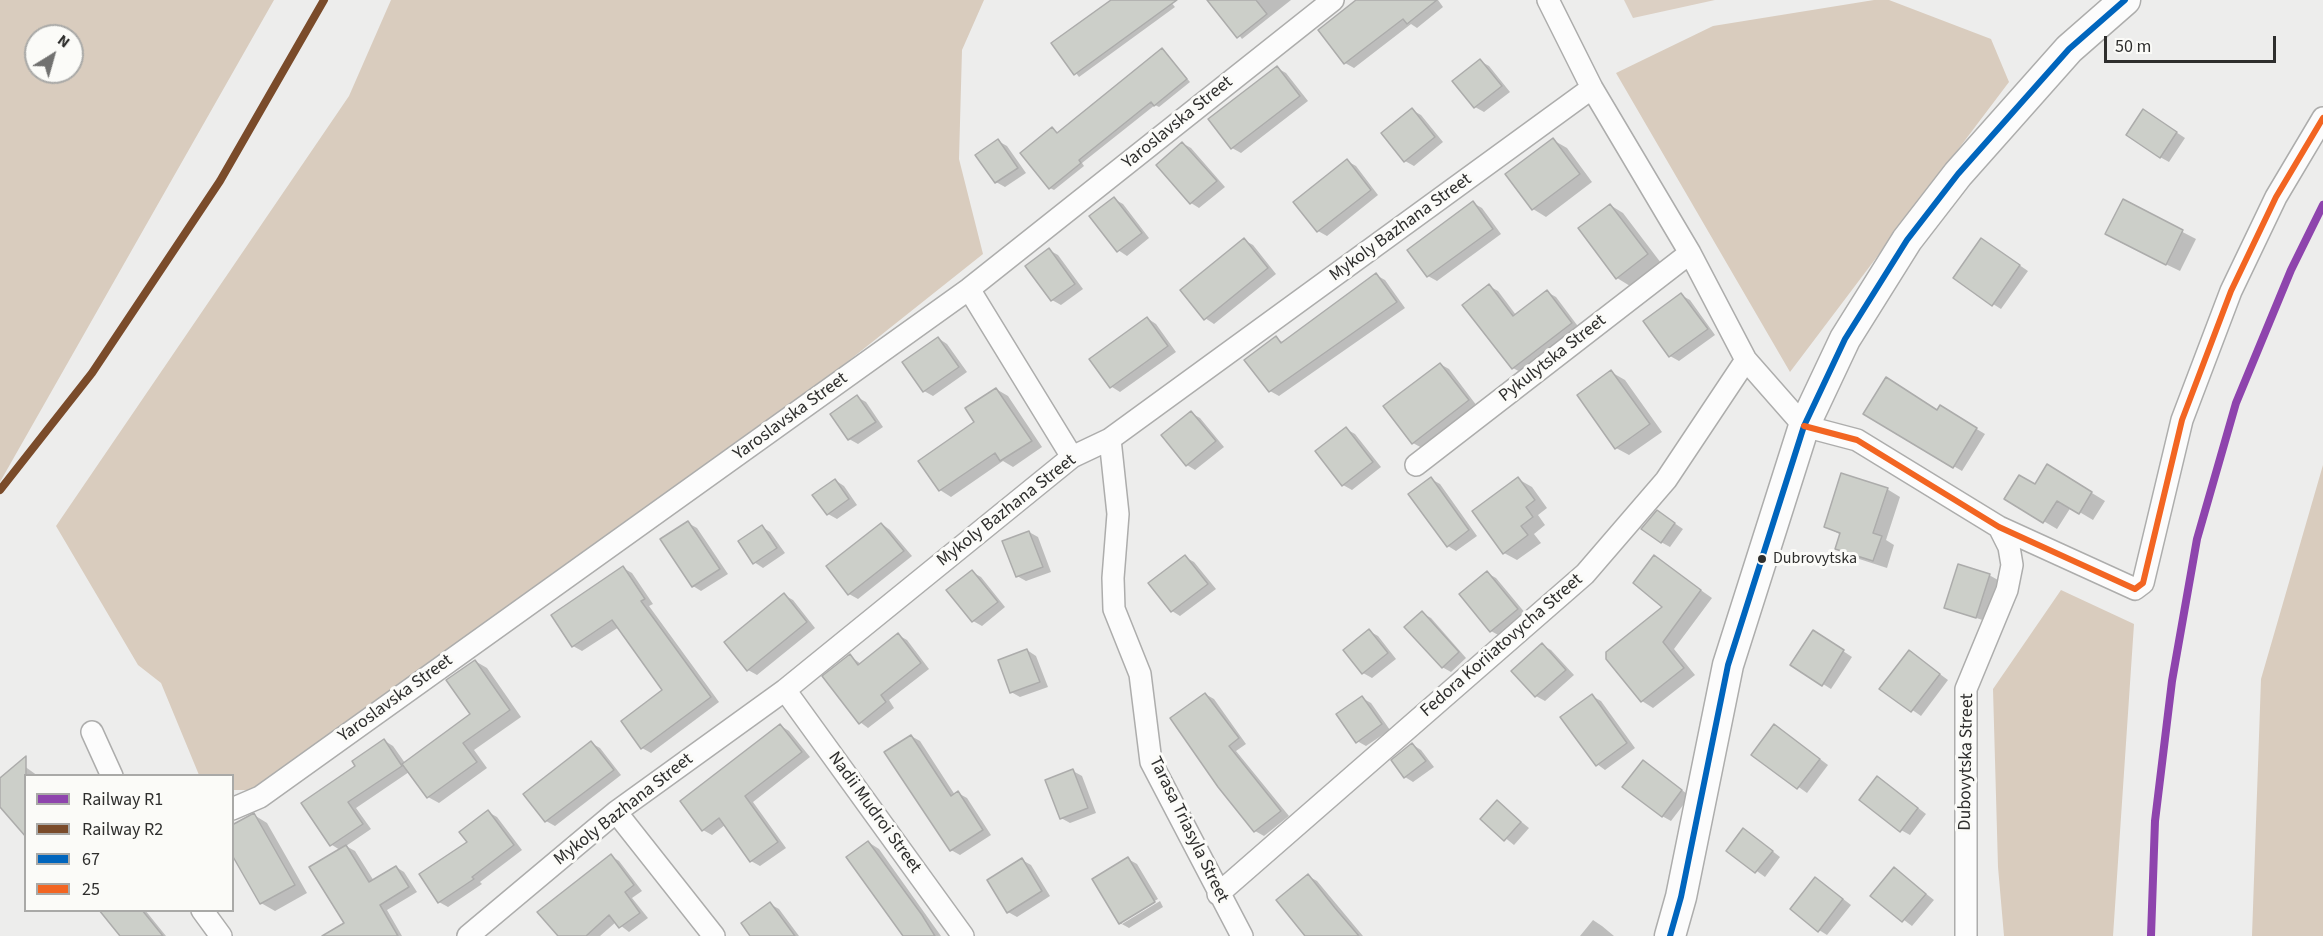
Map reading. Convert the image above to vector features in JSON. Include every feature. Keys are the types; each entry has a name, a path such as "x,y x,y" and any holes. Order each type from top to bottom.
{"main road":[{"path":"1670,936 1681,897 1728,665 1804,426 1845,339 1906,240 1958,174 2031,89 2069,49 2125,0"}],"street":[{"name":"Yaroslavska Street","path":"234,808 260,797 969,289 1333,0"},
{"path":"1548,0 1592,88 1690,253 1746,360 1804,426 1857,440 1999,527 2135,590 2143,582 2182,420 2227,302 2276,197 2323,118"},
{"name":"Mykoly Bazhana Street","path":"468,936 616,812 785,690 1072,457 1110,439 1592,88"},
{"name":"Pykulytska Street","path":"1416,465 1690,253"},
{"path":"969,289 1072,457"},
{"name":"Fedora Koriiatovycha Street","path":"1218,894 1585,574 1666,480 1746,360"},
{"name":"Tarasa Triasyla Street","path":"1110,439 1118,514 1113,578 1114,609 1140,674 1150,762 1242,936"},
{"name":"Dubovytska Street","path":"1966,936 1966,689 2007,590 2012,565 2009,547 1999,527"},
{"name":"Nadii Mudroi Street","path":"785,690 963,936"},
{"path":"92,732 111,774"},
{"path":"616,812 714,936"},
{"path":"203,912 221,936"}],"shaded area":[{"path":"0,0 274,0 0,482"},
{"path":"391,0 984,0 962,50 959,159 983,254 749,440 258,790 234,790 234,774 199,774 161,683 138,665 56,526 349,96"},
{"path":"1624,0 1715,0 1633,18"},
{"path":"1874,0 1889,0 1991,39 2009,82 1790,372 1616,73 1713,26"},
{"path":"2323,465 2323,936 2252,936 2261,679"},
{"path":"2061,590 2134,624 2113,936 2004,936 1998,867 1993,689"}],"building":[{"path":"1111,0 1177,0 1074,75 1051,43"},
{"path":"1207,0 1256,0 1267,14 1237,38"},
{"path":"1356,0 1437,0 1407,24 1403,19 1344,64 1318,30"},
{"path":"1162,48 1187,79 1154,106 1151,102 1079,160 1081,163 1049,189 1020,153 1052,127 1057,133"},
{"path":"1480,59 1502,86 1474,108 1452,81"},
{"path":"1277,66 1300,96 1231,149 1208,119"},
{"path":"1412,108 1435,137 1404,162 1381,133"},
{"path":"2143,109 2177,132 2160,158 2126,135"},
{"path":"1553,138 1580,174 1532,210 1505,174"},
{"path":"998,139 1018,168 995,183 975,155"},
{"path":"1182,142 1217,181 1190,204 1156,165"},
{"path":"1347,159 1371,190 1317,232 1293,202"},
{"path":"1114,197 1142,233 1117,252 1089,216"},
{"path":"2123,199 2183,230 2166,265 2105,234"},
{"path":"1473,201 1493,229 1427,277 1407,250"},
{"path":"1610,204 1648,254 1616,279 1578,228"},
{"path":"1244,238 1268,268 1204,320 1180,290"},
{"path":"1981,238 2020,265 1992,306 1953,278"},
{"path":"1049,248 1075,284 1051,301 1025,266"},
{"path":"1376,273 1397,302 1269,392 1244,360 1276,336 1281,343"},
{"path":"1489,284 1513,316 1547,290 1572,323 1512,369 1462,305"},
{"path":"1681,293 1708,329 1669,357 1643,321"},
{"path":"1147,317 1168,346 1110,388 1089,359"},
{"path":"938,337 959,367 923,392 902,362"},
{"path":"1440,363 1469,400 1412,444 1383,406"},
{"path":"1611,370 1650,424 1615,449 1577,395"},
{"path":"1886,377 1937,410 1940,405 1977,428 1953,468 1863,414"},
{"path":"996,388 1032,441 1000,461 995,453 939,491 918,461 974,422 965,408"},
{"path":"857,395 876,422 848,440 830,414"},
{"path":"1191,411 1216,441 1186,466 1161,435"},
{"path":"1346,427 1373,462 1342,486 1315,451"},
{"path":"2047,464 2092,492 2079,514 2057,501 2043,523 2004,499 2019,475 2035,484"},
{"path":"1841,473 1888,488 1873,533 1882,536 1873,561 1835,549 1840,533 1824,527"},
{"path":"1431,477 1469,530 1447,547 1408,494"},
{"path":"1518,477 1535,500 1526,507 1533,517 1521,526 1528,535 1503,554 1472,511"},
{"path":"835,479 849,499 827,515 812,495"},
{"path":"1657,510 1675,523 1661,543 1641,529"},
{"path":"688,521 720,569 692,587 660,539"},
{"path":"881,523 904,551 848,595 826,566"},
{"path":"762,525 777,548 753,564 738,541"},
{"path":"1029,531 1043,567 1016,577 1002,541"},
{"path":"1185,555 1208,584 1171,612 1148,583"},
{"path":"1654,555 1701,590 1663,642 1684,668 1641,702 1606,659 1606,652 1662,607 1633,583"},
{"path":"1958,564 1990,574 1976,618 1944,608"},
{"path":"623,566 645,599 641,601 711,697 641,749 621,721 662,690 612,620 572,647 551,615"},
{"path":"972,570 998,602 972,622 946,590"},
{"path":"1487,571 1518,609 1490,632 1459,594"},
{"path":"784,593 807,622 747,671 724,642"},
{"path":"1422,611 1459,652 1442,668 1404,627"},
{"path":"1369,629 1388,653 1362,674 1343,650"},
{"path":"1813,630 1844,650 1822,686 1790,665"},
{"path":"898,633 921,663 881,695 886,702 859,724 822,676 850,654 858,665"},
{"path":"1542,643 1566,670 1535,697 1511,671"},
{"path":"1027,649 1040,682 1010,693 998,660"},
{"path":"1909,650 1940,674 1911,712 1879,689"},
{"path":"475,660 510,710 463,743 477,762 427,798 402,764 470,714 446,680"},
{"path":"1205,693 1239,738 1229,746 1281,811 1254,832 1218,787 1170,718"},
{"path":"1592,694 1627,743 1596,766 1560,717"},
{"path":"1362,696 1382,724 1356,743 1336,714"},
{"path":"780,724 802,752 745,796 778,842 750,862 719,818 702,831 680,801"},
{"path":"1774,724 1820,759 1797,789 1751,755"},
{"path":"911,735 951,796 958,791 983,830 950,851 884,752"},
{"path":"384,739 402,766 348,802 363,824 330,846 301,803 355,766 352,761"},
{"path":"591,741 614,770 545,822 523,794"},
{"path":"1412,743 1426,761 1404,778 1391,760"},
{"path":"26,756 24,835 0,807 0,778"},
{"path":"1643,760 1682,790 1662,817 1622,787"},
{"path":"1073,769 1088,808 1060,819 1045,780"},
{"path":"1877,776 1918,808 1900,832 1859,800"},
{"path":"1497,800 1521,822 1504,841 1480,819"},
{"path":"488,810 514,845 472,877 474,879 438,903 419,874 467,842 459,832"},
{"path":"254,813 295,885 260,904 234,858 234,824"},
{"path":"1743,828 1773,851 1755,873 1726,851"},
{"path":"868,841 935,936 903,936 846,857"},
{"path":"346,845 369,882 396,866 409,887 380,905 398,936 322,936 344,923 309,867"},
{"path":"611,854 634,885 625,892 640,913 619,928 609,915 586,936 558,936 537,912"},
{"path":"1128,857 1155,902 1119,924 1092,879"},
{"path":"1022,858 1042,891 1007,913 987,880"},
{"path":"1894,867 1926,894 1902,922 1870,896"},
{"path":"1308,874 1359,936 1305,936 1276,900"},
{"path":"1815,877 1843,899 1818,932 1790,909"},
{"path":"770,902 795,936 750,936 741,923"},
{"path":"101,912 144,912 163,936 120,936"}],"rail line":[{"name":"R2","path":"0,490 92,373 220,181 324,0"},
{"name":"R1","path":"2151,936 2155,821 2172,681 2197,539 2236,403 2291,270 2323,205"}],"transit line":[{"name":"67","path":"1670,936 1681,897 1728,665 1804,426 1845,339 1907,240 1958,174 2069,49 2125,0"},
{"name":"25","path":"1804,426 1857,440 1999,527 2135,589 2143,583 2182,420 2231,291 2276,197 2323,118"}],"place":[{"name":"Dubrovytska","path":"1762,559"}]}
